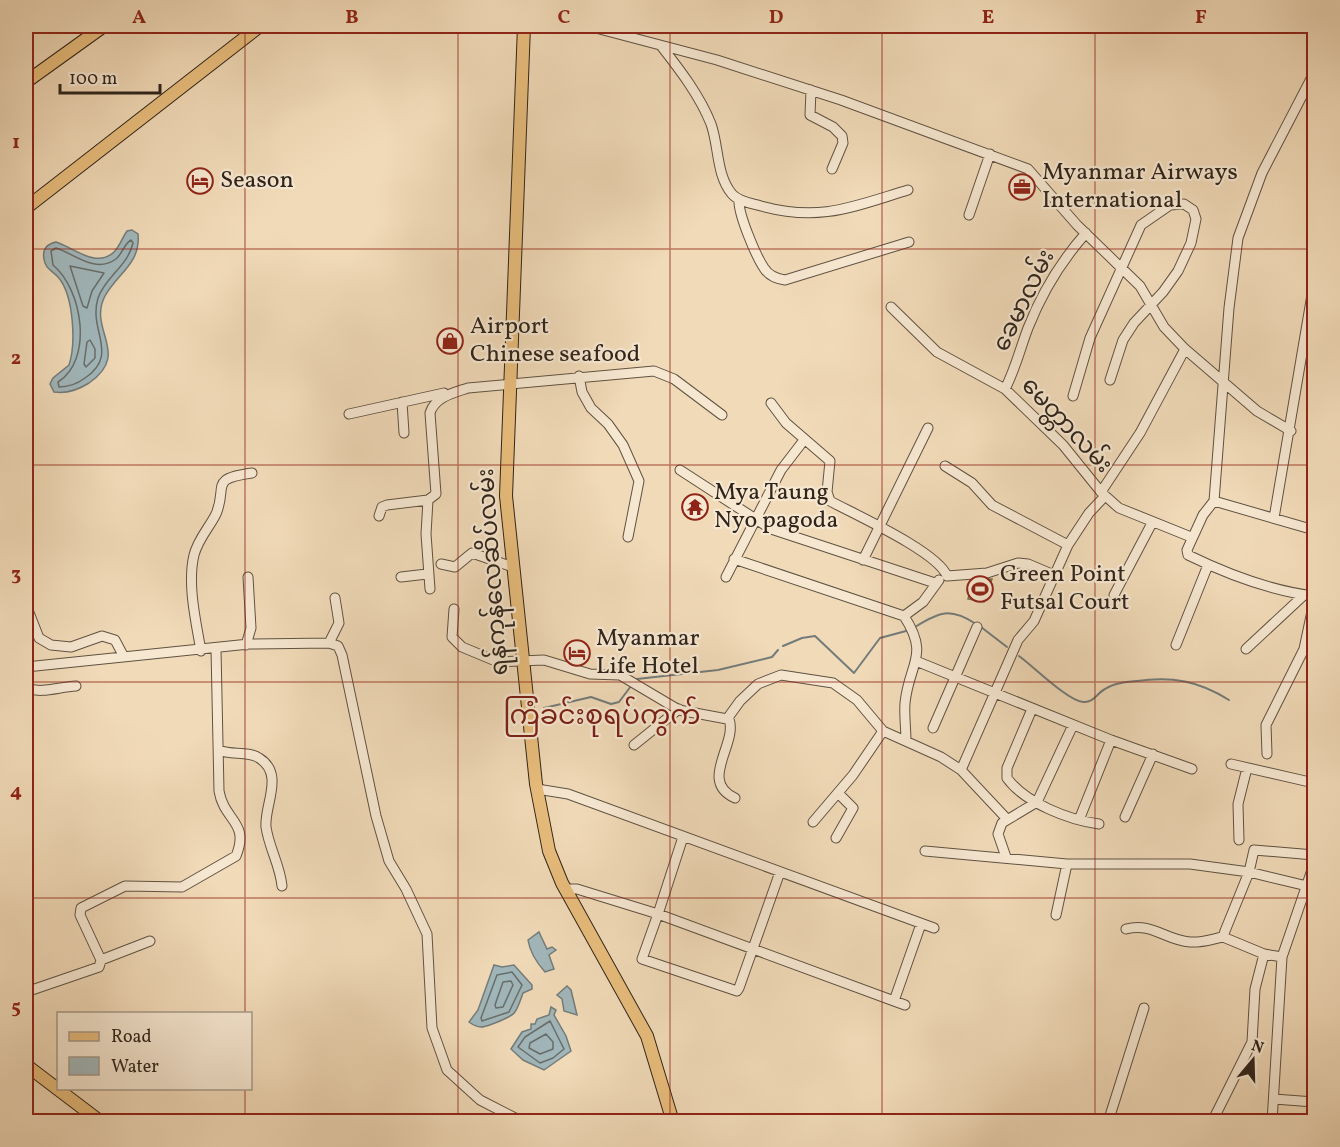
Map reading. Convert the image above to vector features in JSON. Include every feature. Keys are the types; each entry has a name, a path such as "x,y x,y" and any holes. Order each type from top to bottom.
{"main road":[{"path":"26,82 104,26"},
{"path":"26,208 260,26"},
{"name":"ရန်ကုန်လေဆိပ်လမ်း","path":"524,26 508,384 506,496 537,789 549,851 566,889 646,1036 673,1122"},
{"path":"26,1065 57,1089"},
{"path":"59,1090 101,1122"}],"street":[{"path":"588,26 717,60 812,90 1016,163 1036,176 1086,233 1140,286 1164,327 1185,349 1257,411 1291,431"},
{"path":"662,46 683,75 711,124 722,175 731,193 739,200 785,213 836,213 908,190"},
{"path":"1314,73 1262,173 1238,238 1222,380 1214,501 1208,506 1191,537 1188,555 1208,565 1290,593 1314,596"},
{"path":"812,90 810,115 833,127 842,136 843,143 832,169"},
{"path":"969,214 990,154"},
{"path":"739,200 739,211 765,269 778,279 785,280 909,242"},
{"path":"1073,396 1090,338 1141,225 1170,205 1184,204 1193,210 1196,219 1191,243 1178,271 1134,323 1123,340 1110,380"},
{"name":"ခေမာလမ်း","path":"1005,389 1029,326 1044,297 1069,252 1086,233"},
{"path":"1274,518 1291,431 1314,283"},
{"name":"မေတ္တာလမ်း","path":"891,307 937,352 1005,389 1063,445 1103,494 1119,508 1191,537"},
{"path":"961,770 1018,640 1034,621 1068,545 1103,494 1114,469 1140,433 1185,349"},
{"path":"349,414 458,391 579,376 654,371 664,373 722,415"},
{"path":"579,376 582,392 591,408 608,424 623,445 639,481 628,537"},
{"path":"379,516 382,507 387,505 428,500 436,494 430,413 433,404 458,391"},
{"path":"402,402 404,433"},
{"path":"771,403 786,423 830,461 827,492 830,501 922,550 943,567 947,576"},
{"path":"863,560 928,428"},
{"path":"726,577 781,470 804,440"},
{"path":"945,466 972,483 992,505 1068,545"},
{"path":"681,470 771,529 935,583"},
{"path":"201,651 194,603 195,555 215,514 223,482 228,478 252,473"},
{"path":"428,500 427,574 430,589"},
{"path":"1214,501 1314,530"},
{"path":"1114,595 1138,554 1152,523"},
{"path":"441,564 455,567 472,553 513,567"},
{"path":"734,559 904,616 915,633 919,649 906,702 906,741"},
{"path":"904,616 923,602 935,583 947,576 987,573 1018,563 1028,564 1054,574"},
{"path":"1176,645 1208,565"},
{"path":"400,577 427,574"},
{"path":"246,645 251,628 248,577"},
{"path":"1246,649 1304,595"},
{"path":"329,644 339,622 336,598"},
{"path":"1267,754 1266,725 1304,649 1314,602"},
{"path":"26,605 39,638 51,645 71,647 102,636 115,640 124,657"},
{"path":"454,609 453,637 462,647 498,662 544,660 590,674 620,675 679,710 729,719"},
{"path":"933,728 977,627"},
{"path":"26,667 246,645 329,644 338,646 342,655 376,816 389,861 427,934 432,1028 447,1070 480,1100 524,1122"},
{"path":"26,992 99,967 101,960 80,915 81,908 125,886 182,887 236,856 241,833 220,798 216,649"},
{"path":"916,661 1111,740 1192,769"},
{"path":"735,798 725,794 720,785 722,760 730,725 729,719 740,700 758,684 781,675 798,676 833,683 857,700 883,731 961,770 1006,818"},
{"path":"26,688 43,692 54,687 76,686"},
{"path":"1032,709 1005,775 1010,782 1037,802 1079,820 1099,824"},
{"path":"634,745 679,710"},
{"path":"1006,857 998,834 1006,818 1037,802 1073,725"},
{"path":"813,822 838,793 883,731"},
{"path":"1079,820 1111,740"},
{"path":"219,750 252,754 261,758 270,772 273,782 266,816 267,829 279,865 282,886"},
{"path":"1125,817 1153,754"},
{"path":"1231,764 1314,783"},
{"path":"1239,840 1238,804 1247,768"},
{"path":"537,789 568,794 934,928"},
{"path":"836,838 853,808 838,793"},
{"path":"683,837 642,959 737,991 780,872"},
{"path":"1223,937 1249,872 1254,850 1314,855"},
{"path":"925,851 1068,864 1190,864 1249,872 1307,886"},
{"path":"1056,915 1068,864"},
{"path":"1272,1122 1282,957 1314,864"},
{"path":"566,889 577,890 658,914 905,1005"},
{"path":"894,1001 921,924"},
{"path":"1125,929 1142,926 1175,939 1190,942 1223,937 1264,954 1282,957"},
{"path":"101,960 150,941"},
{"path":"1212,1122 1252,1042 1255,989 1264,954"},
{"path":"1108,1122 1144,1008"},
{"path":"1274,1099 1314,1102"}],"green space":[{"name":"Green Point Futsal Court","path":"992,579 984,602 968,599 974,580"}],"water":[{"path":"132,230 138,234 136,253 128,267 110,288 101,308 101,320 108,351 107,362 101,372 89,383 68,392 54,392 50,384 53,378 69,365 73,333 67,295 58,277 46,265 45,250 50,244 56,242 92,258 107,257 118,247 127,231"},
{"path":"539,932 547,949 552,947 556,950 549,955 554,969 545,972 534,958 528,940"},
{"path":"494,965 502,967 514,965 532,985 532,989 523,993 516,1010 511,1015 488,1026 476,1026 469,1022 478,1010"},
{"path":"567,986 571,990 577,1015 564,1011 562,999 557,995"},
{"path":"551,1007 556,1010 554,1015 566,1036 571,1051 544,1070 523,1060 511,1049 522,1032 531,1029 531,1024 535,1024 537,1019 549,1015"}],"waterway":[{"path":"915,627 931,618 945,614 959,615 976,624"},
{"path":"981,627 1007,647"},
{"path":"783,646 802,638 815,636 854,673 880,638 906,631"},
{"path":"637,679 718,670 772,657 778,650"},
{"path":"1019,656 1060,690 1083,702 1090,701 1102,691 1116,684 1162,679 1196,684 1229,700"},
{"path":"544,708 591,697 611,704 619,702 631,686"}],"place":[{"name":"Season","path":"200,181"},
{"name":"Myanmar Airways International","path":"1022,187"},
{"name":"Airport Chinese seafood","path":"450,341"},
{"name":"Mya Taung Nyo pagoda","path":"695,507"},
{"name":"Green Point Futsal Court","path":"980,589"},
{"name":"Myanmar Life Hotel","path":"577,653"}],"district":[{"name":"ကြံခင်းစုရပ်ကွက်","path":"602,717"}]}
